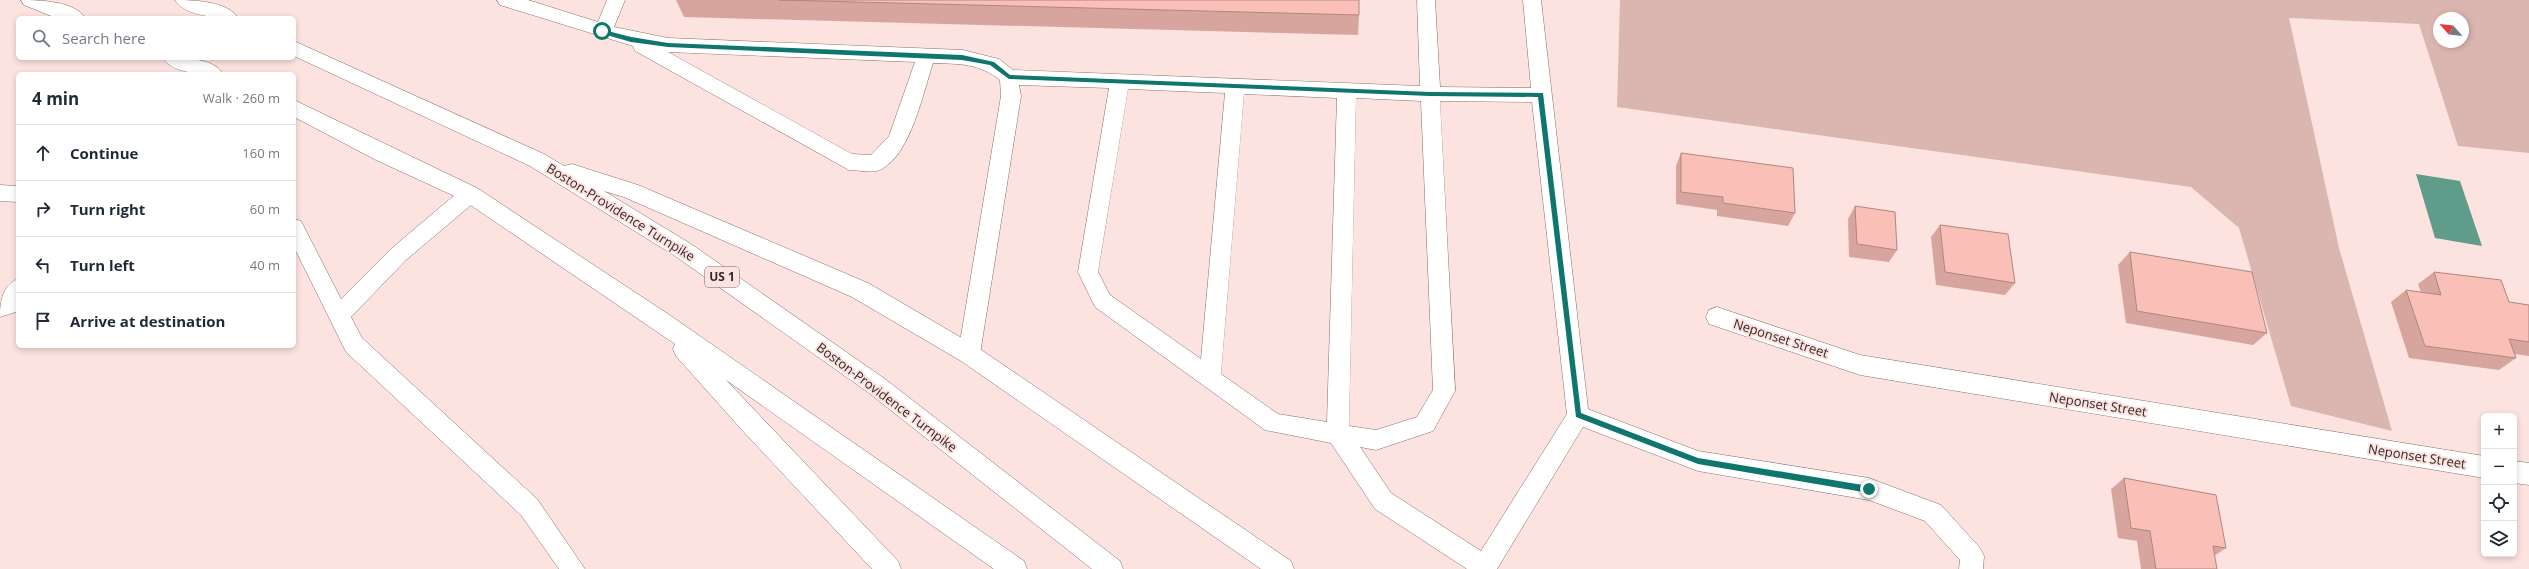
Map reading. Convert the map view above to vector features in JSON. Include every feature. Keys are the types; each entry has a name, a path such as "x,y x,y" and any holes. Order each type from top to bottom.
{"main road":[{"path":"31,0 71,16"},
{"path":"185,0 223,16"},
{"name":"Boston-Providence Turnpike","path":"296,49 537,160 683,250 877,386 1111,569"},
{"path":"179,60 208,72"},
{"path":"296,109 383,154 470,194 660,321 1015,569"},
{"path":"537,160 630,191 860,290 969,354 1282,569"},
{"name":"Neponset Street","path":"1717,317 1860,365 2481,467"},
{"path":"660,321 750,422 889,569"},
{"path":"2517,472 2529,474"}],"lane":[{"path":"506,0 602,31 631,39 668,45 962,58 992,64 1009,77 1430,94 1541,95"},
{"path":"602,31 616,0"},
{"path":"1120,81 1088,272 1102,301 1273,422 1376,440 1425,424 1444,391 1426,0"},
{"path":"1347,90 1338,434 1383,501 1487,568 1578,415 1541,95 1532,0"},
{"path":"631,39 849,162 876,163 898,140 926,56"},
{"path":"969,354 1011,96 1009,77"},
{"path":"1210,378 1235,86"},
{"path":"0,193 16,194"},
{"path":"339,315 399,254 470,194"},
{"path":"296,231 354,345 529,507 573,569"},
{"path":"1578,415 1698,461 1869,489 1933,513 1972,556 1971,569"}],"shaded area":[{"path":"1620,0 2529,0 2529,153 2458,146 2419,24 2289,18 2339,248 2392,431 2291,406 2239,228 2191,187 1617,107"},
{"path":"2416,174 2460,181 2482,246 2435,238"}],"building":[{"path":"779,0 1359,0 1359,15"},
{"path":"1681,153 1793,168 1795,213 1723,203 1723,197 1681,192"},
{"path":"1855,206 1895,212 1897,250 1857,244"},
{"path":"1940,225 2008,234 2015,283 1945,272"},
{"path":"2130,252 2252,272 2267,333 2137,311"},
{"path":"2434,272 2501,280 2509,302 2529,305 2529,342 2509,339 2516,358 2425,346 2406,290 2441,295"},
{"path":"2124,478 2216,495 2226,548 2213,546 2217,569 2156,569 2150,531 2131,528"}],"route":[{"path":"602,31 631,39 668,45 962,58 992,64 1009,77 1430,94 1541,95 1578,415 1698,461 1869,489"}]}
